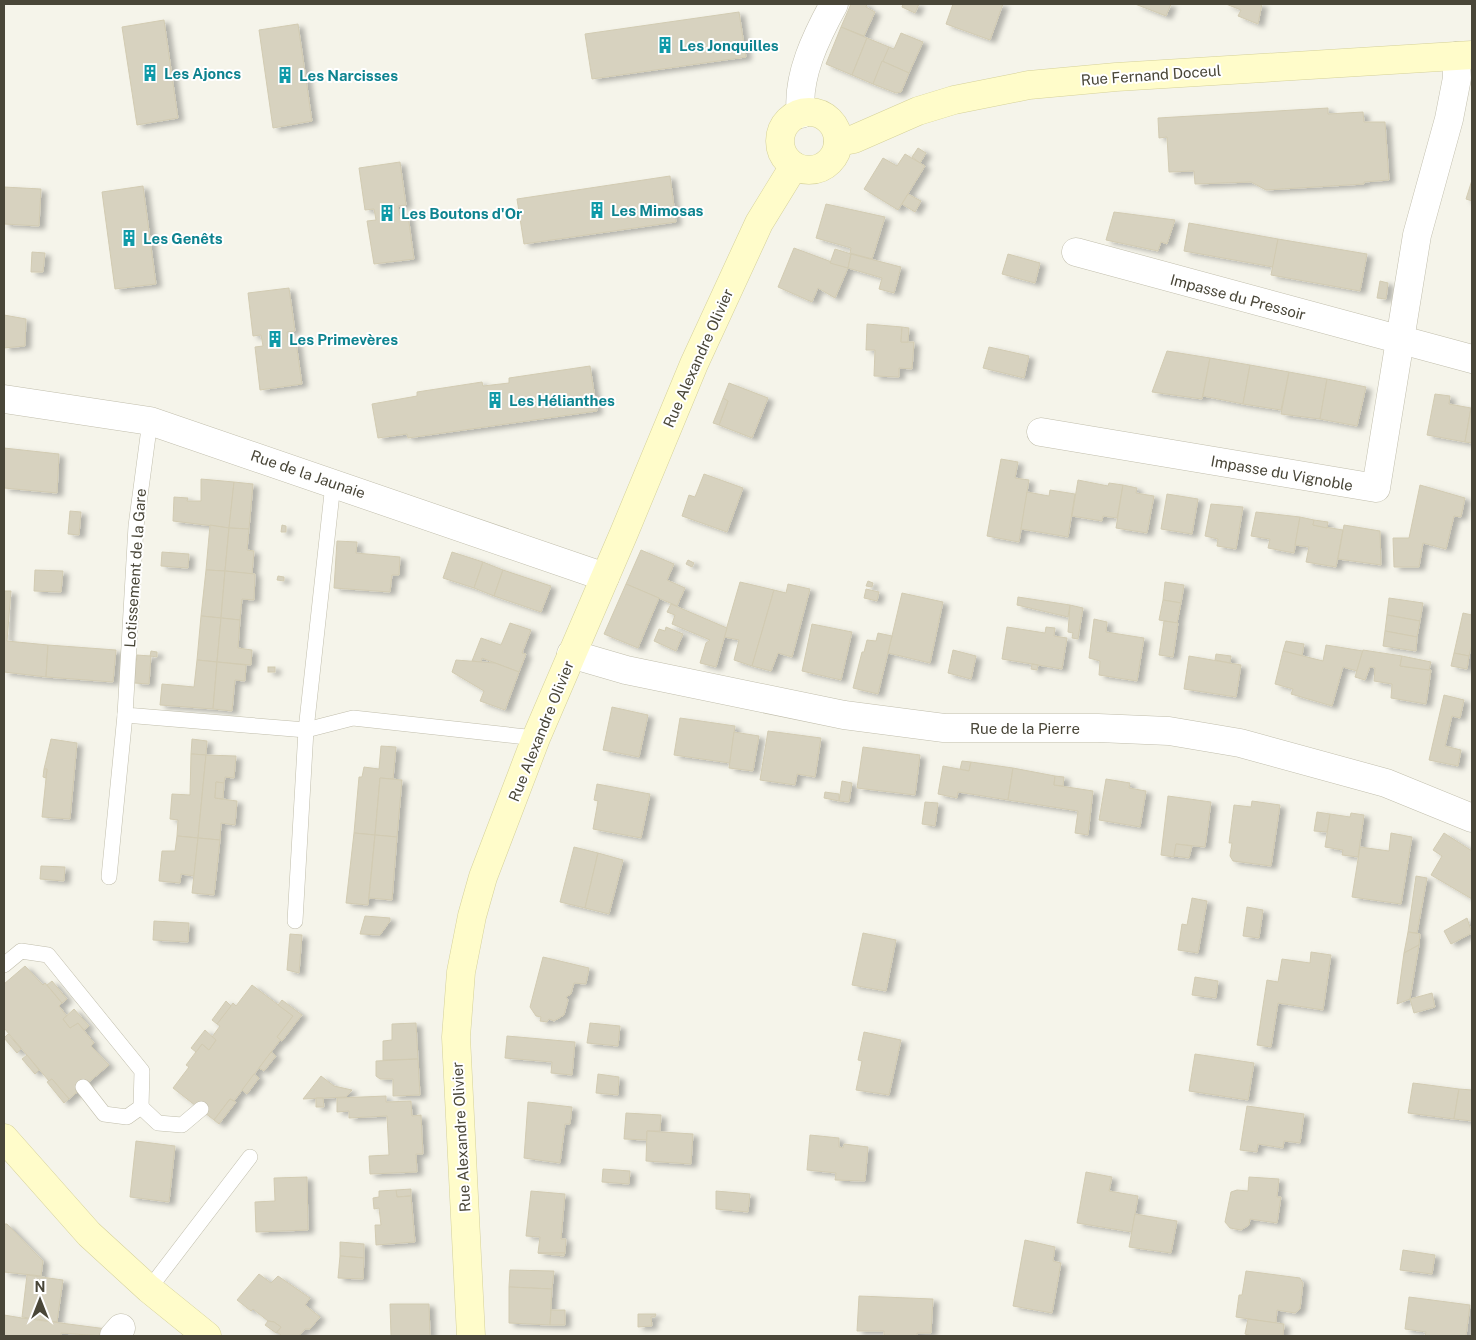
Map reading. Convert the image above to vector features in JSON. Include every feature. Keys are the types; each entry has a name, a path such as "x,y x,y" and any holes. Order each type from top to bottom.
{"street":[{"path":"801,114 799,101 804,72 834,4"},
{"name":"Rue Fernand Doceul","path":"838,142 854,139 918,111 954,100 1029,85 1116,77 1464,55"},
{"name":"Impasse du Vignoble","path":"1041,432 1376,488 1417,235 1449,119 1457,78 1464,55"},
{"path":"810,112 827,118 837,133 838,142 831,160 823,167 804,170 794,166 782,153 781,134 785,125 801,114 810,112"},
{"name":"Rue Alexandre Olivier","path":"471,1336 456,1037 461,972 472,916 483,877 536,738 694,364 759,223 794,166"},
{"name":"Impasse du Pressoir","path":"1076,252 1400,341"},
{"path":"1400,341 1472,359"},
{"name":"Rue de la Jaunaie","path":"4,399 150,421 605,577"},
{"name":"Rue de la Pierre","path":"572,654 626,670 853,716 944,728 1098,728 1169,731 1231,742 1386,783 1472,818"},
{"path":"4,1138 89,1234 149,1289 207,1336"}],"lane":[{"name":"Lotissement de la Gare","path":"109,877 125,715 136,526 150,421"},
{"path":"295,921 306,730 333,484"},
{"path":"125,715 306,730 352,718 536,738"},
{"path":"4,965 21,951 48,955 142,1071 140,1107 127,1117 104,1114 83,1087"},
{"path":"140,1107 158,1124 182,1125 201,1110"},
{"path":"149,1289 250,1157"}],"building":[{"path":"851,4 867,4 866,7 875,12 864,36 841,27"},
{"path":"903,4 919,4 915,13 902,7"},
{"path":"953,4 1003,4 990,40 946,24"},
{"path":"1135,4 1171,4 1166,16"},
{"path":"1226,4 1262,4 1258,24 1238,16 1241,10"},
{"name":"Les Jonquilles","path":"739,12 746,57 592,79 585,34"},
{"name":"Les Ajoncs","path":"164,20 178,118 137,125 122,27"},
{"name":"Les Narcisses","path":"298,24 312,121 273,128 259,30"},
{"path":"841,27 867,38 852,75 826,64"},
{"path":"901,33 923,42 909,73 882,61 889,47 894,49"},
{"path":"867,38 889,47 873,84 852,75"},
{"path":"882,61 909,73 901,92 896,93 873,84"},
{"path":"1328,108 1328,114 1363,112 1364,122 1385,122 1389,180 1364,182 1364,184 1266,190 1251,182 1195,184 1194,171 1169,172 1167,137 1159,138 1158,118"},
{"path":"918,148 926,153 920,163 912,157"},
{"path":"905,154 925,166 898,210 864,189 883,158 897,166"},
{"name":"Les Boutons d'Or","path":"400,162 406,205 398,206 400,216 408,215 414,259 374,264 367,221 376,220 374,209 365,210 359,168"},
{"name":"Les Mimosas","path":"670,176 676,222 524,244 517,199"},
{"path":"1472,180 1472,201 1466,199"},
{"name":"Les Genêts","path":"143,186 156,284 115,289 102,192"},
{"path":"4,187 41,189 39,226 4,224"},
{"path":"908,194 921,201 915,212 902,204"},
{"path":"826,204 885,217 872,259 850,253 851,248 816,238"},
{"path":"1114,212 1175,220 1167,244 1161,242 1158,251 1106,240"},
{"path":"1189,223 1278,239 1273,267 1184,251"},
{"path":"1278,239 1367,254 1360,291 1271,275"},
{"path":"794,248 848,268 835,298 818,288 812,302 778,287"},
{"path":"835,249 851,254 848,268 830,263"},
{"path":"32,252 45,253 43,272 31,272"},
{"path":"851,254 901,267 894,293 879,289 882,278 848,268"},
{"path":"1008,254 1040,263 1035,283 1002,274"},
{"path":"1380,281 1388,283 1386,299 1377,298"},
{"name":"Les Primevères","path":"289,288 295,331 287,332 288,342 296,342 302,384 260,390 255,347 263,346 261,335 253,336 248,293"},
{"path":"4,315 26,319 25,346 4,348"},
{"path":"867,324 902,327 901,342 914,342 912,369 899,368 899,377 874,376 875,350 866,350"},
{"path":"902,327 909,328 908,342 901,342"},
{"path":"989,347 1029,356 1024,378 983,368"},
{"path":"1167,351 1210,358 1202,399 1152,392"},
{"path":"1210,358 1250,365 1243,404 1203,396"},
{"path":"1250,365 1289,372 1281,410 1243,404"},
{"name":"Les Hélianthes","path":"590,366 597,411 408,438 407,434 378,438 372,404 417,396 417,392 482,382 483,386 509,383 509,378"},
{"path":"1289,372 1327,379 1320,419 1281,414"},
{"path":"1327,379 1366,387 1357,426 1320,419"},
{"path":"729,383 768,398 752,438 719,425 728,401 723,398"},
{"path":"1435,394 1450,396 1449,404 1471,408 1465,442 1427,435"},
{"path":"723,398 728,401 719,425 713,423"},
{"path":"1472,408 1472,443 1465,442"},
{"path":"4,448 59,454 57,493 4,488"},
{"path":"1001,459 1018,462 1015,478 1029,480 1019,542 987,536"},
{"path":"704,474 743,488 727,532 682,516 689,495 695,497"},
{"path":"201,479 234,482 229,528 173,521 174,497 188,498 187,501 201,501"},
{"path":"1078,480 1108,486 1109,483 1123,485 1117,518 1103,516 1102,521 1072,516"},
{"path":"234,482 253,484 249,529 229,528"},
{"path":"1123,485 1137,488 1136,493 1154,496 1147,533 1116,528"},
{"path":"1420,485 1465,498 1461,517 1454,516 1446,549 1423,543 1419,567 1394,567 1393,538 1409,538"},
{"path":"1050,490 1075,494 1068,537 1021,529 1027,492 1049,496"},
{"path":"1167,494 1198,499 1192,534 1161,529"},
{"path":"1211,504 1243,507 1236,549 1217,546 1218,539 1205,536"},
{"path":"70,511 81,512 79,535 68,534"},
{"path":"1256,512 1300,517 1294,553 1268,548 1270,539 1251,536"},
{"path":"1300,517 1314,520 1313,525 1343,530 1336,567 1306,562 1309,547 1295,545"},
{"path":"1314,520 1328,522 1327,528 1313,525"},
{"path":"210,525 229,528 225,571 206,570"},
{"path":"282,525 286,526 286,532 281,532"},
{"path":"1344,525 1380,531 1381,565 1338,559"},
{"path":"229,528 249,529 247,550 254,551 252,574 225,571"},
{"path":"337,541 357,542 356,553 400,557 399,575 392,575 390,592 334,588"},
{"path":"641,550 674,564 667,580 685,588 677,606 626,584"},
{"path":"162,552 189,554 188,568 161,566"},
{"path":"452,552 483,562 474,588 443,578"},
{"path":"688,560 694,563 692,567 686,564"},
{"path":"483,562 503,570 494,596 474,588"},
{"path":"35,570 63,571 61,592 34,591"},
{"path":"206,570 225,571 221,618 201,616"},
{"path":"503,570 551,586 541,612 494,596"},
{"path":"225,571 255,574 254,600 242,599 240,620 221,618"},
{"path":"278,576 284,577 284,581 277,580"},
{"path":"868,581 873,583 872,587 866,586"},
{"path":"740,582 774,590 752,666 734,660 739,640 724,637"},
{"path":"1165,582 1184,585 1181,603 1163,600"},
{"path":"626,584 659,598 638,648 604,634"},
{"path":"788,584 810,589 792,657 778,653 771,671 752,666 774,590 786,593"},
{"path":"866,589 879,592 877,601 864,598"},
{"path":"4,591 11,591 7,641 48,645 46,677 4,672"},
{"path":"902,593 943,602 930,663 888,653"},
{"path":"1018,597 1070,605 1068,617 1017,605"},
{"path":"1389,598 1423,603 1420,621 1387,615"},
{"path":"1163,600 1181,603 1177,623 1159,620"},
{"path":"671,604 727,628 716,667 700,663 706,643 710,640 672,624 675,615 667,612"},
{"path":"1070,605 1083,608 1078,639 1072,638 1073,633 1068,632"},
{"path":"1463,613 1472,615 1472,644 1469,656 1454,653"},
{"path":"1387,615 1420,621 1417,637 1385,631"},
{"path":"201,616 221,618 217,662 197,660"},
{"path":"221,618 240,620 238,648 252,650 251,665 217,662"},
{"path":"1094,619 1107,622 1106,632 1144,638 1137,681 1099,675 1100,661 1089,658"},
{"path":"1164,621 1178,623 1173,657 1159,655"},
{"path":"510,623 531,630 522,653 526,654 519,672 482,658 481,662 472,661 481,638 501,645"},
{"path":"812,624 852,632 841,680 802,671"},
{"path":"666,627 683,634 676,651 654,641 659,629 665,631"},
{"path":"1007,627 1045,633 1046,627 1055,628 1054,636 1067,638 1062,669 1002,659"},
{"path":"1385,631 1417,637 1416,651 1383,646"},
{"path":"878,633 892,636 878,694 853,688 867,640 876,641"},
{"path":"1286,641 1304,644 1302,656 1283,651"},
{"path":"48,645 116,650 113,682 46,677"},
{"path":"1326,645 1363,651 1357,671 1343,667 1332,706 1291,694 1293,689 1275,684 1283,651 1323,661"},
{"path":"953,650 976,656 971,679 948,673"},
{"path":"1363,650 1402,656 1400,666 1431,670 1426,704 1391,698 1392,684 1374,681 1375,668 1370,667 1365,680 1355,677"},
{"path":"151,651 157,652 157,657 150,656"},
{"path":"1454,653 1469,656 1467,669 1451,666"},
{"path":"1216,654 1231,656 1230,663 1215,660"},
{"path":"137,655 151,656 149,684 134,683"},
{"path":"1189,656 1241,665 1236,697 1184,689"},
{"path":"1402,656 1431,662 1429,670 1400,666"},
{"path":"197,660 217,662 213,709 160,705 162,684 194,687"},
{"path":"456,660 495,663 519,672 505,710 480,701 484,691 452,672"},
{"path":"217,662 246,665 245,681 235,680 232,711 213,709"},
{"path":"1032,664 1038,665 1037,670 1031,669"},
{"path":"268,667 275,667 275,672 268,672"},
{"path":"1444,695 1464,700 1460,718 1452,716 1445,746 1461,750 1458,766 1429,760"},
{"path":"612,707 648,715 639,757 603,750"},
{"path":"680,718 735,726 730,763 674,755"},
{"path":"768,731 821,738 815,777 797,774 795,785 760,780"},
{"path":"734,732 759,736 753,771 729,768"},
{"path":"51,739 77,743 70,819 42,817 47,769 44,769"},
{"path":"192,739 207,741 206,755 191,754"},
{"path":"381,746 396,747 393,779 380,778 375,835 354,833 359,777 362,777 364,767 379,769"},
{"path":"863,747 920,755 915,795 857,788"},
{"path":"191,754 206,755 198,838 177,836 178,820 170,819 172,794 190,795"},
{"path":"206,755 236,756 234,778 225,777 224,783 216,782 215,798 237,801 235,825 221,823 220,840 198,838"},
{"path":"962,761 971,762 969,771 960,769"},
{"path":"971,762 1013,768 1008,800 958,792 957,798 938,794 943,766 969,771"},
{"path":"1013,768 1055,776 1054,785 1093,791 1088,835 1075,833 1078,811 1008,800"},
{"path":"44,769 47,769 46,778 43,777"},
{"path":"1055,776 1064,777 1063,786 1054,785"},
{"path":"380,778 402,780 397,837 375,835"},
{"path":"1106,779 1130,783 1129,788 1146,791 1140,827 1099,820"},
{"path":"842,781 852,783 849,802 839,801"},
{"path":"216,782 224,783 223,799 215,798"},
{"path":"597,784 650,794 641,838 593,829 598,801 594,800"},
{"path":"825,792 839,794 839,801 824,798"},
{"path":"1168,796 1211,802 1205,847 1176,844 1174,857 1161,855"},
{"path":"1252,801 1280,805 1271,866 1233,861 1230,856 1232,843 1229,843 1234,805 1251,807"},
{"path":"925,802 938,803 935,826 922,824"},
{"path":"1317,812 1330,814 1327,832 1314,831"},
{"path":"1351,813 1364,815 1358,857 1342,855 1343,850 1325,847 1330,814 1350,817"},
{"path":"354,833 375,835 368,905 346,903"},
{"path":"1391,833 1412,837 1401,904 1352,897 1360,847 1389,851"},
{"path":"1444,833 1472,851 1472,899 1431,875 1442,856 1433,850"},
{"path":"375,835 397,837 392,900 369,898"},
{"path":"177,836 198,838 194,876 181,874 180,883 159,881 162,851 175,851"},
{"path":"198,838 220,840 214,895 192,893"},
{"path":"1176,844 1192,846 1189,858 1174,856"},
{"path":"574,847 598,853 585,908 560,902"},
{"path":"598,853 623,860 609,914 585,908"},
{"path":"41,866 65,867 64,881 40,879"},
{"path":"1416,876 1427,878 1417,933 1408,932"},
{"path":"1192,898 1207,901 1198,953 1178,950 1182,924 1187,925"},
{"path":"1247,907 1263,910 1259,938 1243,936"},
{"path":"365,916 390,918 390,921 380,935 360,934"},
{"path":"1467,918 1472,933 1451,944 1444,931"},
{"path":"154,921 189,923 188,942 153,940"},
{"path":"1408,932 1420,934 1419,945 1404,953"},
{"path":"863,933 896,940 886,991 852,985"},
{"path":"290,934 302,935 299,973 287,970"},
{"path":"1419,945 1410,999 1397,1004 1404,953"},
{"path":"1311,952 1331,955 1323,1010 1278,1003 1271,1047 1257,1045 1267,980 1278,982 1282,959 1310,963"},
{"path":"543,957 589,968 586,984 574,983 571,994 566,997 568,1000 564,1015 554,1021 549,1019 547,1022 540,1021 541,1017 536,1016 530,1007"},
{"path":"25,966 43,985 45,983 62,1003 59,1006 67,1016 63,1019 70,1028 78,1023 94,1043 91,1046 109,1065 69,1099 52,1079 49,1081 4,1028 4,984"},
{"path":"1195,977 1218,981 1216,998 1192,995"},
{"path":"52,981 67,999 62,1003 47,985"},
{"path":"252,985 293,1016 277,1037 281,1039 234,1101 230,1099 214,1120 173,1088 189,1067 186,1065 202,1044 209,1050 216,1040 212,1037 220,1026 217,1024 233,1003 236,1006"},
{"path":"1432,993 1435,1007 1414,1013 1410,999"},
{"path":"282,1000 302,1015 282,1041 277,1037 293,1016 278,1005"},
{"path":"226,1001 231,1006 217,1024 212,1020"},
{"path":"74,1009 89,1026 84,1030 78,1023 70,1028 63,1019"},
{"path":"416,1023 418,1059 383,1060 383,1041 392,1040 392,1024"},
{"path":"590,1023 620,1026 618,1046 587,1043"},
{"path":"205,1030 216,1040 209,1050 202,1044 196,1052 191,1048"},
{"path":"864,1032 901,1040 889,1095 856,1090 862,1061 858,1060"},
{"path":"8,1034 21,1049 17,1053 4,1038"},
{"path":"507,1036 575,1042 572,1075 551,1073 552,1062 505,1058"},
{"path":"271,1052 276,1056 264,1071 259,1068"},
{"path":"1195,1054 1254,1063 1248,1100 1189,1091"},
{"path":"27,1055 39,1070 35,1074 22,1059"},
{"path":"418,1059 420,1095 393,1096 393,1079 380,1079 376,1076 376,1061"},
{"path":"254,1074 259,1078 247,1094 242,1090"},
{"path":"598,1074 619,1077 618,1095 596,1093"},
{"path":"321,1076 334,1086 352,1090 346,1097 303,1099"},
{"path":"52,1079 69,1099 64,1103 47,1082"},
{"path":"1413,1083 1459,1089 1454,1119 1408,1113"},
{"path":"1459,1089 1472,1090 1472,1121 1454,1119"},
{"path":"386,1096 386,1102 411,1101 412,1116 421,1115 423,1154 416,1154 417,1172 370,1174 369,1156 389,1155 387,1116 349,1118 349,1111 337,1112 337,1098"},
{"path":"316,1098 323,1098 324,1107 316,1107"},
{"path":"230,1099 236,1102 219,1124 214,1120"},
{"path":"528,1102 572,1107 570,1124 565,1124 560,1163 524,1158"},
{"path":"1247,1106 1304,1114 1300,1143 1284,1141 1283,1148 1258,1144 1257,1152 1240,1150"},
{"path":"626,1113 661,1115 660,1131 647,1131 647,1140 624,1139"},
{"path":"647,1131 693,1134 691,1164 646,1161"},
{"path":"810,1135 839,1138 839,1147 843,1148 844,1144 868,1147 865,1181 835,1180 836,1173 807,1170"},
{"path":"136,1141 175,1146 169,1202 130,1197"},
{"path":"603,1169 630,1171 629,1184 602,1182"},
{"path":"1086,1172 1112,1177 1109,1191 1138,1196 1132,1232 1077,1223"},
{"path":"307,1177 308,1230 256,1232 255,1202 275,1201 274,1178"},
{"path":"1249,1177 1279,1179 1277,1197 1281,1197 1277,1223 1250,1219 1249,1225 1241,1230 1230,1228 1225,1222 1231,1192 1237,1190 1248,1191"},
{"path":"411,1189 411,1196 397,1197 396,1190"},
{"path":"396,1190 397,1197 411,1196 415,1242 376,1245 375,1225 381,1225 379,1208 374,1209 373,1198 379,1197 379,1191"},
{"path":"531,1191 565,1194 561,1239 566,1239 565,1253 538,1253 540,1237 526,1236"},
{"path":"716,1191 750,1194 748,1212 716,1209"},
{"path":"1135,1214 1177,1221 1171,1253 1129,1247"},
{"path":"4,1224 7,1224 43,1261 41,1276 4,1272"},
{"path":"1025,1240 1055,1247 1053,1261 1061,1263 1052,1313 1013,1306"},
{"path":"340,1242 364,1244 364,1258 340,1256"},
{"path":"1403,1250 1435,1255 1432,1274 1400,1270"},
{"path":"538,1253 565,1253 564,1256"},
{"path":"340,1256 364,1258 363,1279 338,1278"},
{"path":"510,1270 554,1271 552,1289 509,1287"},
{"path":"1246,1271 1300,1278 1303,1283 1300,1309 1295,1313 1277,1310 1276,1323 1236,1317 1239,1295 1242,1295"},
{"path":"259,1274 271,1283 278,1276 310,1298 305,1305 320,1317 310,1329 305,1329 299,1336 282,1336 277,1332 281,1327 274,1322 268,1321 253,1309 251,1311 237,1300"},
{"path":"27,1275 63,1280 57,1322 22,1317"},
{"path":"509,1287 552,1289 550,1325 509,1323"},
{"path":"859,1296 933,1299 931,1333 917,1333 917,1336 884,1336 884,1331 857,1331"},
{"path":"1409,1297 1470,1305 1466,1336 1425,1336 1426,1332 1405,1329"},
{"path":"390,1304 429,1304 430,1336 391,1336"},
{"path":"551,1310 565,1310 565,1325 550,1325"},
{"path":"638,1314 656,1314 655,1317 651,1317 652,1326 638,1327"},
{"path":"4,1315 107,1329 102,1336 61,1333 61,1336 4,1336"},
{"path":"1248,1319 1284,1324 1283,1336 1251,1336 1245,1334"},
{"path":"268,1321 274,1322 281,1327 276,1333 265,1325"}],"place":[{"name":"Les Jonquilles","path":"665,45"},
{"name":"Les Ajoncs","path":"150,73"},
{"name":"Les Narcisses","path":"285,75"},
{"name":"Les Mimosas","path":"597,210"},
{"name":"Les Boutons d'Or","path":"387,213"},
{"name":"Les Genêts","path":"129,238"},
{"name":"Les Primevères","path":"275,339"},
{"name":"Les Hélianthes","path":"495,400"}]}
